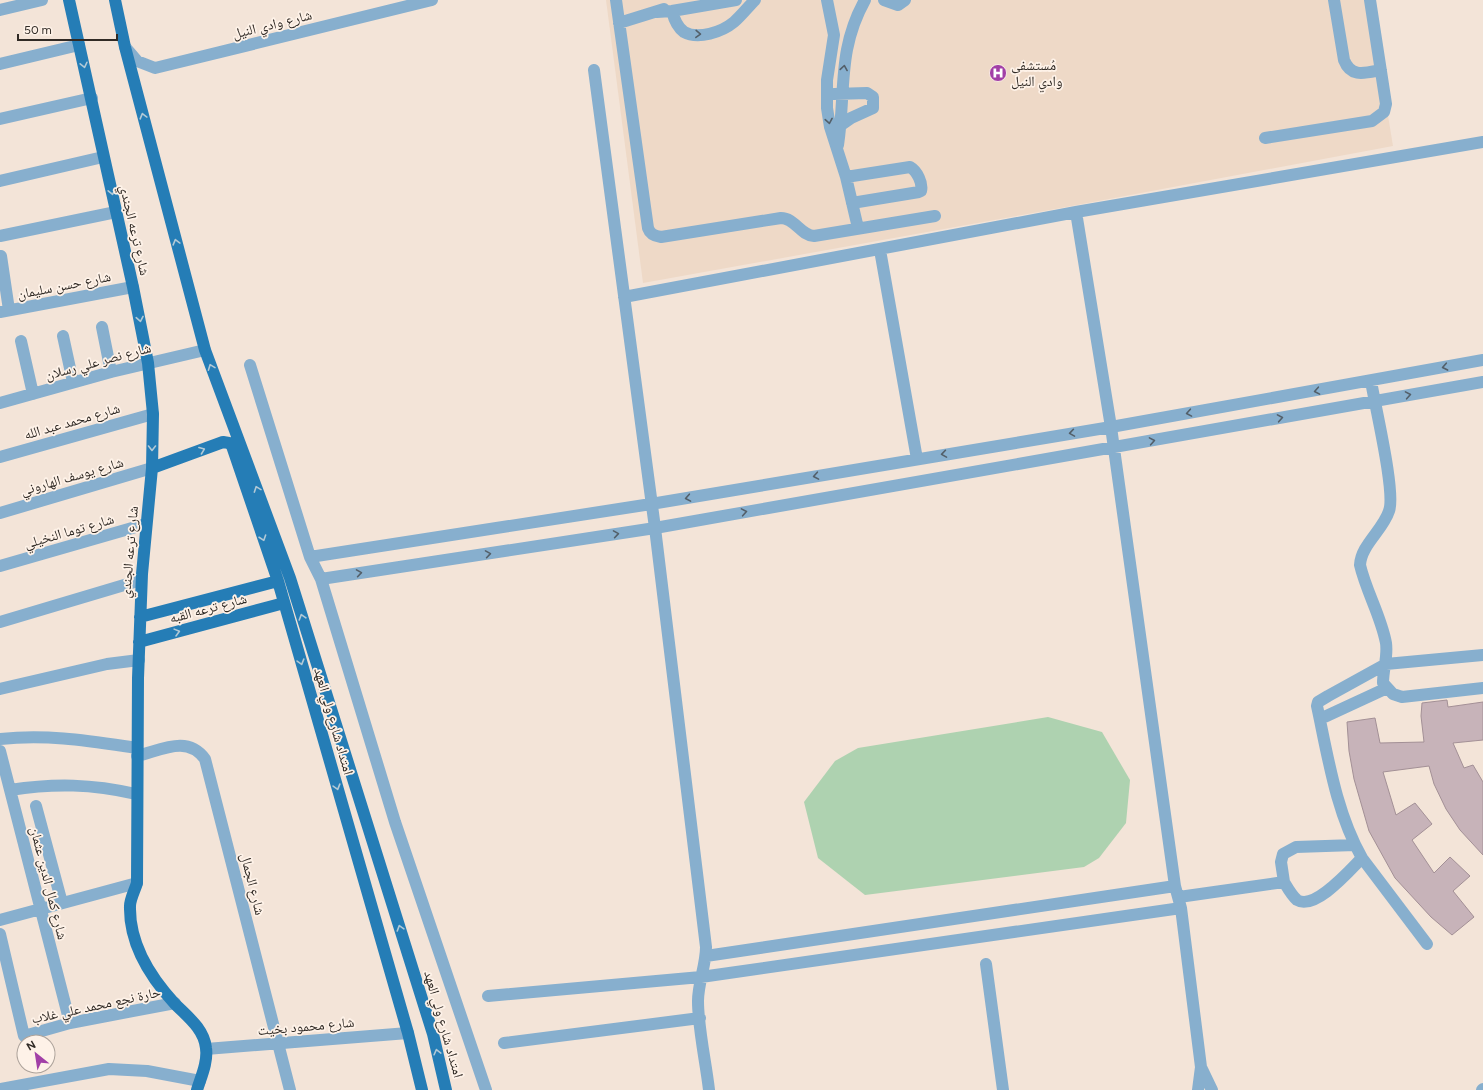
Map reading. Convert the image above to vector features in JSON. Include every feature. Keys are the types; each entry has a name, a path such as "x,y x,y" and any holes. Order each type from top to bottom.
{"main road":[{"name":"شارع ترعه الجندي","path":"69,0 133,287 148,363 153,414 152,468 141,580 138,660 136,794 137,883 130,905 134,941 150,975 191,1020 204,1037 206,1059 199,1085"},
{"path":"115,0 125,47 205,350 233,439 152,468"},
{"name":"امتداد شارع ولي العهد","path":"233,439 290,578 431,1027 446,1090"},
{"name":"امتداد شارع ولي العهد","path":"233,439 232,446 278,581 408,1033 422,1090"},
{"name":"شارع ترعه القبه","path":"140,617 278,581"},
{"name":"شارع ترعه القبه","path":"139,642 284,602"}],"street":[{"path":"0,10 42,0"},
{"name":"شارع وادي النيل","path":"125,47 137,61 156,68 432,0"},
{"path":"616,0 648,228 650,233 655,237 781,218 786,218 810,235 935,216"},
{"path":"619,23 679,4 736,0"},
{"path":"679,4 676,23 684,32 695,35 707,34 733,23 755,0"},
{"path":"827,0 834,35 827,80 830,127 846,177 858,228"},
{"path":"837,148 841,125 841,94 848,44 866,0"},
{"path":"884,0 898,5 905,0"},
{"path":"1334,0 1344,60 1347,68 1354,73 1362,74 1381,70"},
{"path":"1265,138 1372,121 1380,117 1384,112 1386,104 1370,0"},
{"path":"0,64 80,45"},
{"path":"594,70 655,528 706,956 701,977 698,1001 709,1090"},
{"path":"827,94 867,93 873,97 874,104 870,110 850,118 841,125"},
{"path":"0,119 92,98"},
{"path":"624,297 1076,212 1483,142"},
{"path":"0,181 103,157"},
{"path":"846,177 910,167 916,171 922,185 919,192 852,203"},
{"path":"0,236 116,212"},
{"path":"1076,212 1111,427 1179,897 1201,1067 1198,1090"},
{"path":"880,250 917,459"},
{"path":"1,256 5,311"},
{"name":"شارع حسن سليمان","path":"5,311 133,287"},
{"path":"102,327 111,372"},
{"path":"62,336 73,382"},
{"path":"21,341 33,394"},
{"name":"شارع نصر علي رسلان","path":"0,403 111,372 205,350"},
{"path":"310,557 651,504 1111,427 1483,360"},
{"path":"250,365 310,557 321,579 395,822 486,1090"},
{"path":"1371,381 1390,485 1391,504 1385,520 1362,554 1360,565 1383,630 1386,644 1386,664 1383,683 1393,694 1402,697 1483,688"},
{"path":"321,579 655,528 1483,382"},
{"name":"شارع محمد عبد الله","path":"0,457 153,414"},
{"name":"شارع يوسف الهاروني","path":"0,513 152,468"},
{"name":"شارع توما النخيلي","path":"0,566 146,524"},
{"path":"0,622 141,580"},
{"path":"1427,944 1362,858 1354,845 1338,802 1317,706 1318,702 1386,664 1483,655"},
{"path":"0,689 100,666 138,660"},
{"path":"1320,719 1387,688"},
{"path":"0,739 58,737 137,752"},
{"name":"شارع الجمال","path":"137,752 183,744 192,746 200,752 205,759 290,1090"},
{"name":"شارع كمال الدين عثمان","path":"0,751 70,1023"},
{"path":"10,790 60,784 86,785 136,794"},
{"path":"36,806 62,903"},
{"path":"1354,845 1296,847 1283,854 1280,862 1284,882 1296,899 1304,902 1313,900 1328,890 1362,858"},
{"path":"488,996 701,977 1053,926 1179,897 1284,882"},
{"path":"0,920 137,883"},
{"path":"706,956 1052,904 1179,897"},
{"path":"1052,904 1053,926"},
{"path":"972,916 975,937"},
{"name":"حارة نجع محمد علي غلاب","path":"0,934 24,1036 70,1023 175,1003"},
{"path":"986,964 1003,1090"},
{"path":"504,1043 700,1018"},
{"name":"شارع محمود بخيت","path":"206,1049 408,1033"},
{"path":"1201,1067 1212,1090"},
{"path":"0,1088 91,1071 110,1069 141,1071 199,1085"}],"shaded area":[{"name":"مُستشفى وادي النيل","path":"606,0 1369,0 1393,146 1061,208 643,283"}],"green space":[{"path":"1048,717 1102,732 1130,780 1126,823 1099,858 1084,867 865,895 818,858 804,802 835,761 858,748"}],"building":[{"path":"1447,700 1448,707 1483,702 1483,740 1453,743 1464,768 1473,765 1483,782 1483,855 1460,830 1446,809 1434,784 1429,766 1383,772 1396,815 1415,803 1432,824 1412,840 1434,873 1450,857 1470,876 1453,891 1474,917 1452,935 1431,917 1395,878 1369,831 1354,779 1349,751 1347,722 1375,718 1380,743 1424,742 1421,716 1422,703"}],"place":[{"name":"مُستشفى وادي النيل","path":"998,73"}]}
